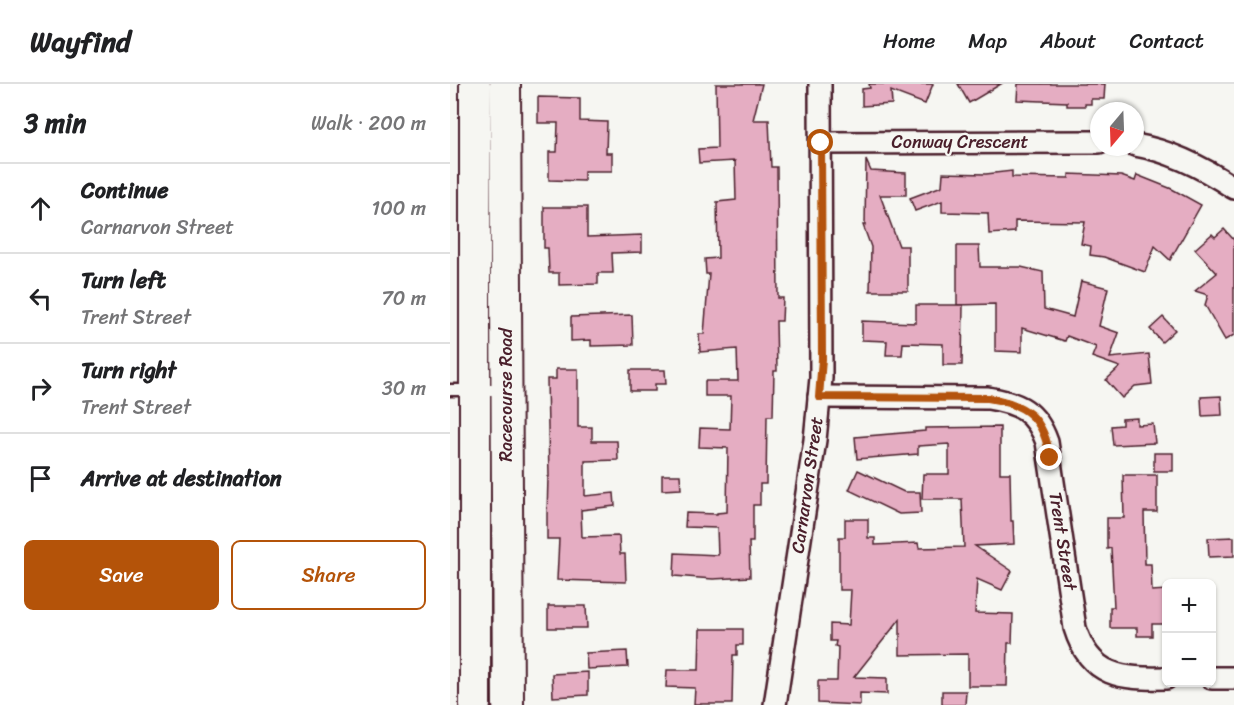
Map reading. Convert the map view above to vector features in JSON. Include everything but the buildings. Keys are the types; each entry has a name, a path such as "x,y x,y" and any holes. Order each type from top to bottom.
{"street":[{"name":"Racecourse Road","path":"475,84 462,390 475,705"},
{"name":"Racecourse Road","path":"505,84 508,705"},
{"name":"Carnarvon Street","path":"775,705 819,397 822,359 820,84"},
{"name":"Conway Crescent","path":"821,143 1090,142"},
{"path":"1144,147 1191,163 1234,188"},
{"name":"Trent Street","path":"819,397 988,398 1009,401 1024,408 1035,419 1047,442 1075,628 1079,641 1087,653 1109,672 1122,677 1162,678"},
{"path":"1216,678 1234,678"}],"lane":[{"path":"462,390 506,390"}],"route":[{"path":"821,143 822,359 819,397 988,398 1009,401 1024,408 1035,419 1043,431 1050,458"}]}
